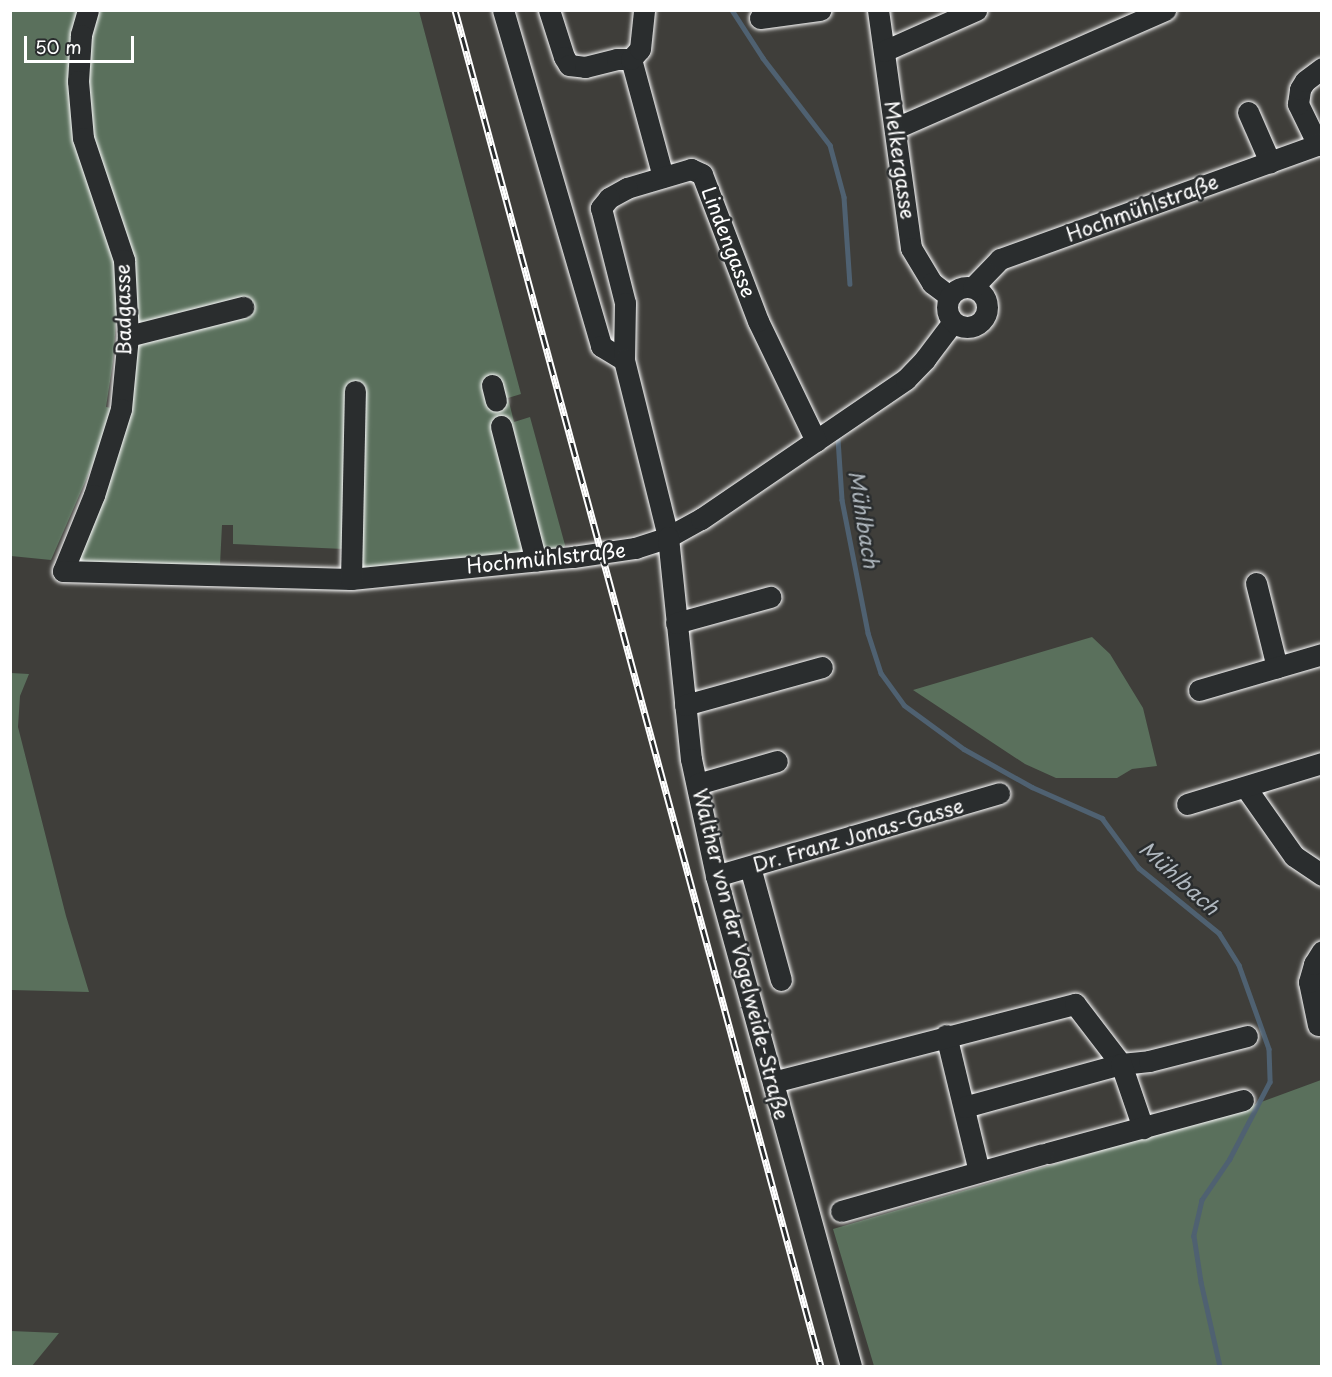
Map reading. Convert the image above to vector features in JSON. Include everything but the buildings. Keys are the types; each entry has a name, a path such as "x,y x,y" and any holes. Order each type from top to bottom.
{"street":[{"name":"Badgasse","path":"63,571 94,495 121,409 128,336 124,260 83,138 78,81 81,35 88,10"},
{"path":"503,10 601,346 624,360"},
{"path":"549,10 564,57 569,65 585,67 617,59 631,59 640,50 644,10"},
{"path":"760,18 820,10"},
{"name":"Melkergasse","path":"878,10 911,248 932,283 949,296"},
{"path":"884,51 976,10"},
{"path":"896,128 1165,10"},
{"path":"631,59 663,177"},
{"path":"1320,144 1298,104 1300,89 1305,81 1322,68"},
{"path":"1248,112 1270,162"},
{"name":"Hochmühlstraße","path":"949,296 959,287 973,287 1000,259 1320,144"},
{"name":"Lindengasse","path":"663,177 691,169 702,174 759,321 816,441"},
{"name":"Walther von der Vogelweide-Straße","path":"663,177 618,193 609,198 601,208 625,303 624,360 668,537 676,623 697,784 716,876 851,1366"},
{"path":"949,296 946,310 953,322 972,327 986,314 986,301 973,287"},
{"path":"128,336 243,307"},
{"name":"Hochmühlstraße","path":"63,571 351,579 536,561 635,548 668,537 701,519 906,379 926,359 953,322"},
{"path":"351,579 355,391"},
{"path":"501,426 536,561"},
{"path":"1257,583 1277,667"},
{"path":"676,623 771,597"},
{"path":"1199,690 1322,654"},
{"path":"686,705 822,667"},
{"path":"697,784 777,761"},
{"path":"1187,804 1246,788 1322,763"},
{"path":"1246,788 1294,856 1322,875"},
{"name":"Dr. Franz Jonas-Gasse","path":"716,876 999,793"},
{"path":"750,867 781,980"},
{"path":"1318,1025 1310,982 1314,963 1322,951"},
{"path":"773,1082 946,1035 1075,1004 1121,1064 1143,1128"},
{"path":"946,1035 979,1171"},
{"path":"964,1107 1121,1064 1149,1061 1248,1036"},
{"path":"842,1211 979,1171 1243,1100"}],"green space":[{"path":"11,11 82,11 72,57 119,281 113,362 106,407 111,408 100,448 51,560 11,556"},
{"path":"95,11 419,11 521,394 508,398 514,422 530,417 565,545 562,552 529,551 385,568 347,568 344,549 233,544 233,525 222,525 220,565 78,563 75,559 118,449 136,360 137,297 134,257 89,132 87,47"},
{"path":"1092,637 1110,654 1143,708 1157,766 1132,769 1117,778 1056,778 1025,764 913,690"},
{"path":"11,673 29,674 20,696 18,727 66,916 89,992 11,990"},
{"path":"1321,1080 1321,1366 874,1366 833,1229 1245,1108"},
{"path":"11,1331 59,1333 32,1366 11,1366"}],"waterway":[{"name":"Mühlbach","path":"732,10 763,58 830,145 844,197 850,284"},
{"name":"Mühlbach","path":"838,439 842,500 868,633 881,673 904,705 964,749 1032,787 1102,818 1139,868 1219,933 1239,965 1269,1049 1270,1082 1230,1159 1202,1200 1194,1236 1201,1282 1220,1366"}],"railway":[{"path":"455,10 821,1366"}]}
